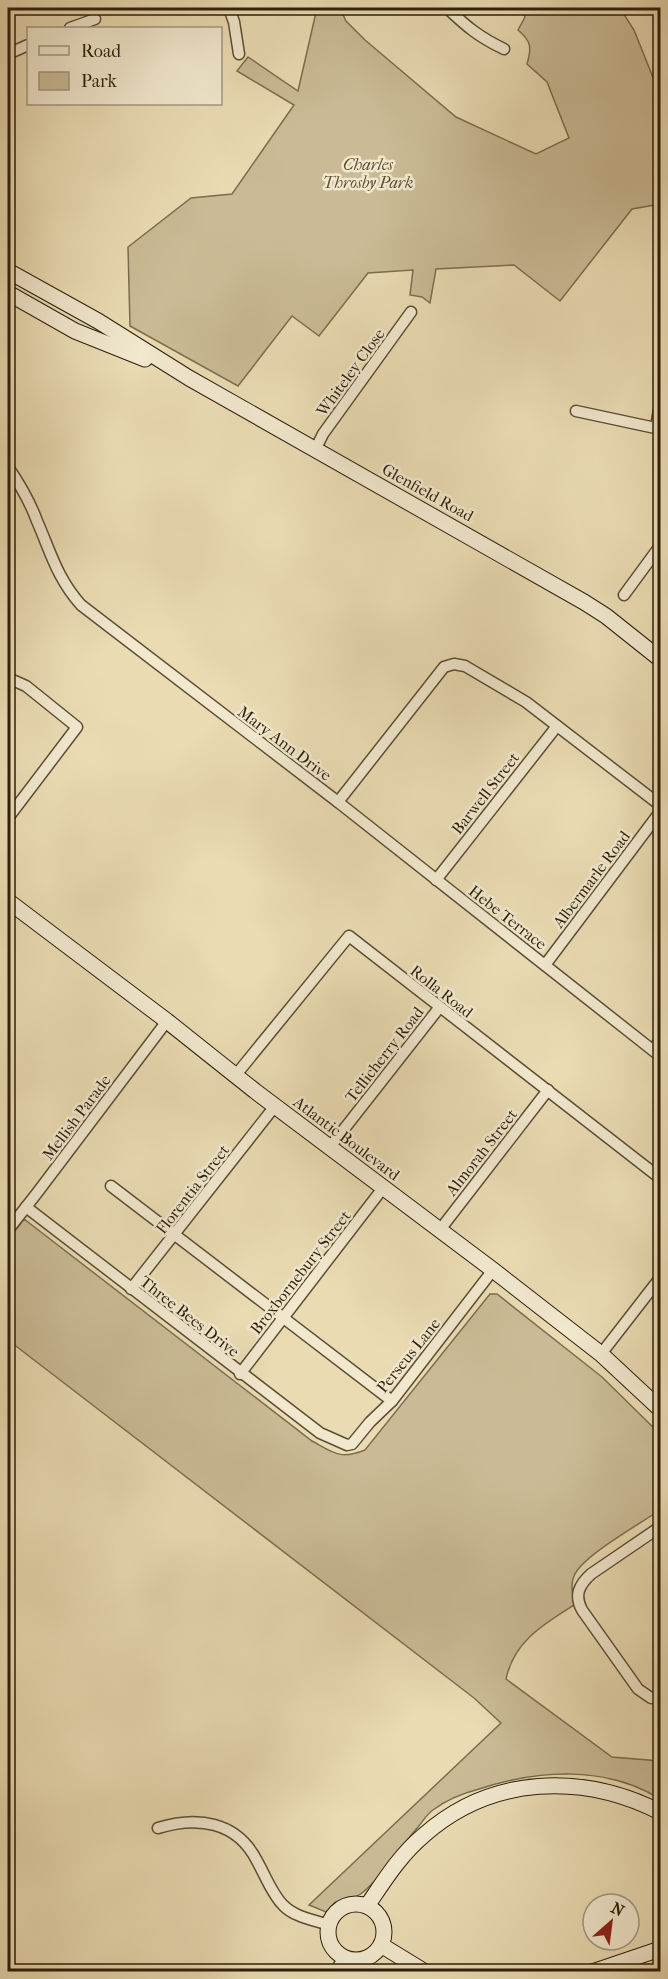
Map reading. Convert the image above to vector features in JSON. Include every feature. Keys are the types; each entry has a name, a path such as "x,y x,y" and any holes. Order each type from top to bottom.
{"main road":[{"name":"Glenfield Road","path":"8,271 98,321 170,368 584,602 606,616 660,659"},
{"name":"Glenfield Road","path":"8,294 75,331 170,368"},
{"name":"Atlantic Boulevard","path":"8,901 601,1354 660,1409"},
{"path":"367,1906 393,1868 424,1835 460,1810 496,1795 526,1788 580,1786 608,1791 660,1812"},
{"path":"353,1905 367,1906 378,1914 383,1924 384,1934 375,1954 365,1959 354,1960 335,1951 330,1941 329,1925 334,1915 342,1908 353,1905"},
{"path":"381,1945 425,1971"},
{"path":"592,1971 660,1949"}],"street":[{"path":"229,8 234,22 239,54"},
{"path":"447,8 466,27 504,50"},
{"path":"73,27 95,19"},
{"path":"8,54 27,45"},
{"name":"Whiteley Close","path":"315,450 323,434 411,312"},
{"path":"576,411 658,428 660,404"},
{"name":"Mary Ann Drive","path":"8,467 30,505 62,581 81,605 338,802 444,667 454,664 465,666 526,702 660,805"},
{"path":"624,595 660,546"},
{"path":"8,678 26,686 78,727 8,818"},
{"name":"Barwell Street","path":"436,880 557,726"},
{"name":"Hebe Terrace","path":"338,802 657,1053"},
{"name":"Albermarle Road","path":"545,965 660,812"},
{"name":"Rolla Road","path":"235,1076 349,936 660,1178"},
{"name":"Tellicherry Road","path":"330,1147 439,1008"},
{"name":"Mellish Parade","path":"8,1230 167,1021"},
{"path":"657,1053 660,1040"},
{"name":"Almorah Street","path":"439,1231 548,1090"},
{"name":"Florentia Street","path":"131,1289 275,1106"},
{"path":"111,1186 392,1401"},
{"name":"Broxbornebury Street","path":"240,1374 383,1188"},
{"name":"Three Bees Drive","path":"26,1207 240,1374 320,1433 339,1443"},
{"name":"Perseus Lane","path":"339,1443 352,1444 370,1422 392,1401 493,1270"},
{"path":"601,1354 660,1278"},
{"path":"660,1527 591,1574 582,1582 577,1594 582,1610 638,1689 651,1698 660,1697"},
{"path":"158,1828 194,1821 230,1831 248,1846 284,1907 304,1918 329,1925"},
{"path":"336,1971 344,1957"}],"green space":[{"name":"Charles Throsby Park","path":"317,8 340,8 346,21 365,40 456,117 536,154 569,138 547,82 527,64 530,53 529,45 518,30 525,17 521,8 620,8 634,30 660,95 660,204 632,209 560,301 514,265 436,269 430,303 422,297 410,295 413,270 368,273 319,336 292,316 238,386 130,326 128,247 191,198 232,194 294,105 237,71 248,57 298,91"},
{"path":"24,1219 312,1441 337,1454 343,1455 365,1450 490,1294 497,1294 602,1377 660,1434 660,1510 599,1550 579,1568 572,1583 574,1605 541,1627 523,1644 510,1666 506,1679 612,1757 660,1761 660,1799 617,1780 571,1774 524,1778 473,1791 449,1800 431,1812 377,1878 360,1894 342,1901 326,1912 309,1905 501,1723 474,1698 8,1340 8,1240"}]}
